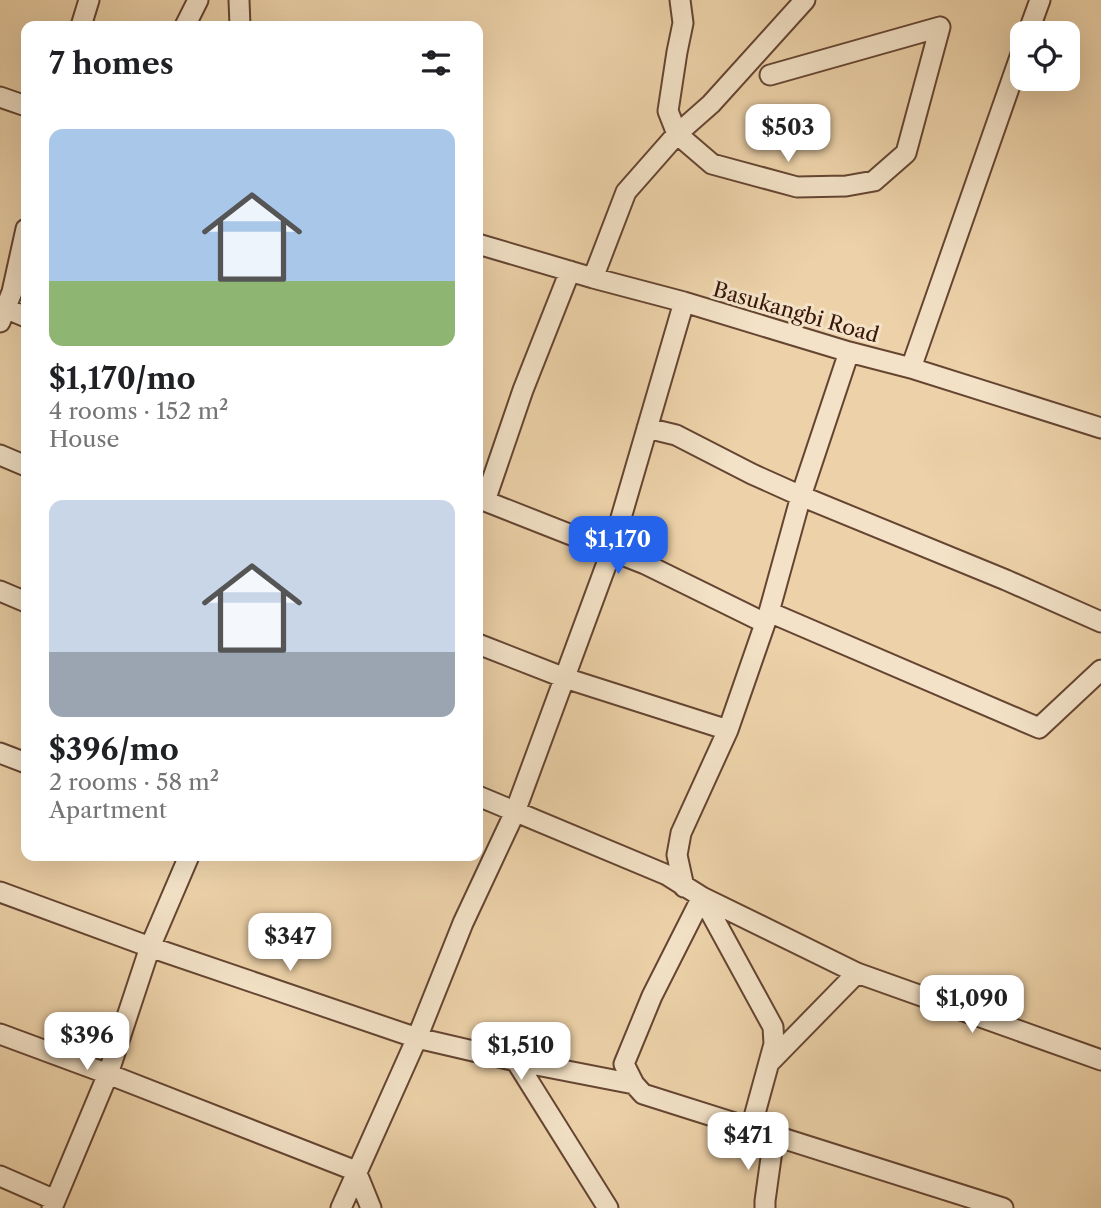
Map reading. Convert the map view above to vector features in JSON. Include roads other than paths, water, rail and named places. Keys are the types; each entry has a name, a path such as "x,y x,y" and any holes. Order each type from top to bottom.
{"street":[{"path":"83,21 89,0"},
{"path":"188,21 198,0"},
{"path":"239,0 240,21"},
{"path":"680,0 683,23 668,111 677,134 712,164 797,187 846,186 874,181 906,153 940,27 770,75"},
{"path":"593,278 626,192 677,134 711,104 805,0"},
{"path":"1032,21 1040,0"},
{"path":"911,368 1010,85"},
{"path":"0,97 21,104"},
{"name":"Basukangbi Road","path":"483,245 911,368 1101,428"},
{"path":"21,252 12,292 2,312 21,316"},
{"path":"483,496 570,271"},
{"path":"341,1208 463,923 515,812 611,552 684,302"},
{"path":"684,887 677,855 681,833 728,730 767,617 801,496 849,352"},
{"path":"647,428 676,435 801,496 1101,622"},
{"path":"0,455 21,464"},
{"path":"483,502 645,565 1039,728 1101,670"},
{"path":"0,591 21,600"},
{"path":"483,646 565,678 728,730"},
{"path":"0,753 21,761"},
{"path":"483,798 667,875 702,897 857,973 1101,1060"},
{"path":"0,1176 53,1204 108,1074 150,947 187,861"},
{"path":"0,892 150,947 416,1038 634,1084"},
{"path":"702,897 773,1027 774,1044 751,1128"},
{"path":"702,897 652,996 624,1064 634,1084 643,1094 1003,1208"},
{"path":"768,1065 857,973"},
{"path":"0,1034 356,1171 371,1208"},
{"path":"516,1061 608,1208"},
{"path":"765,1208 774,1136"}]}
